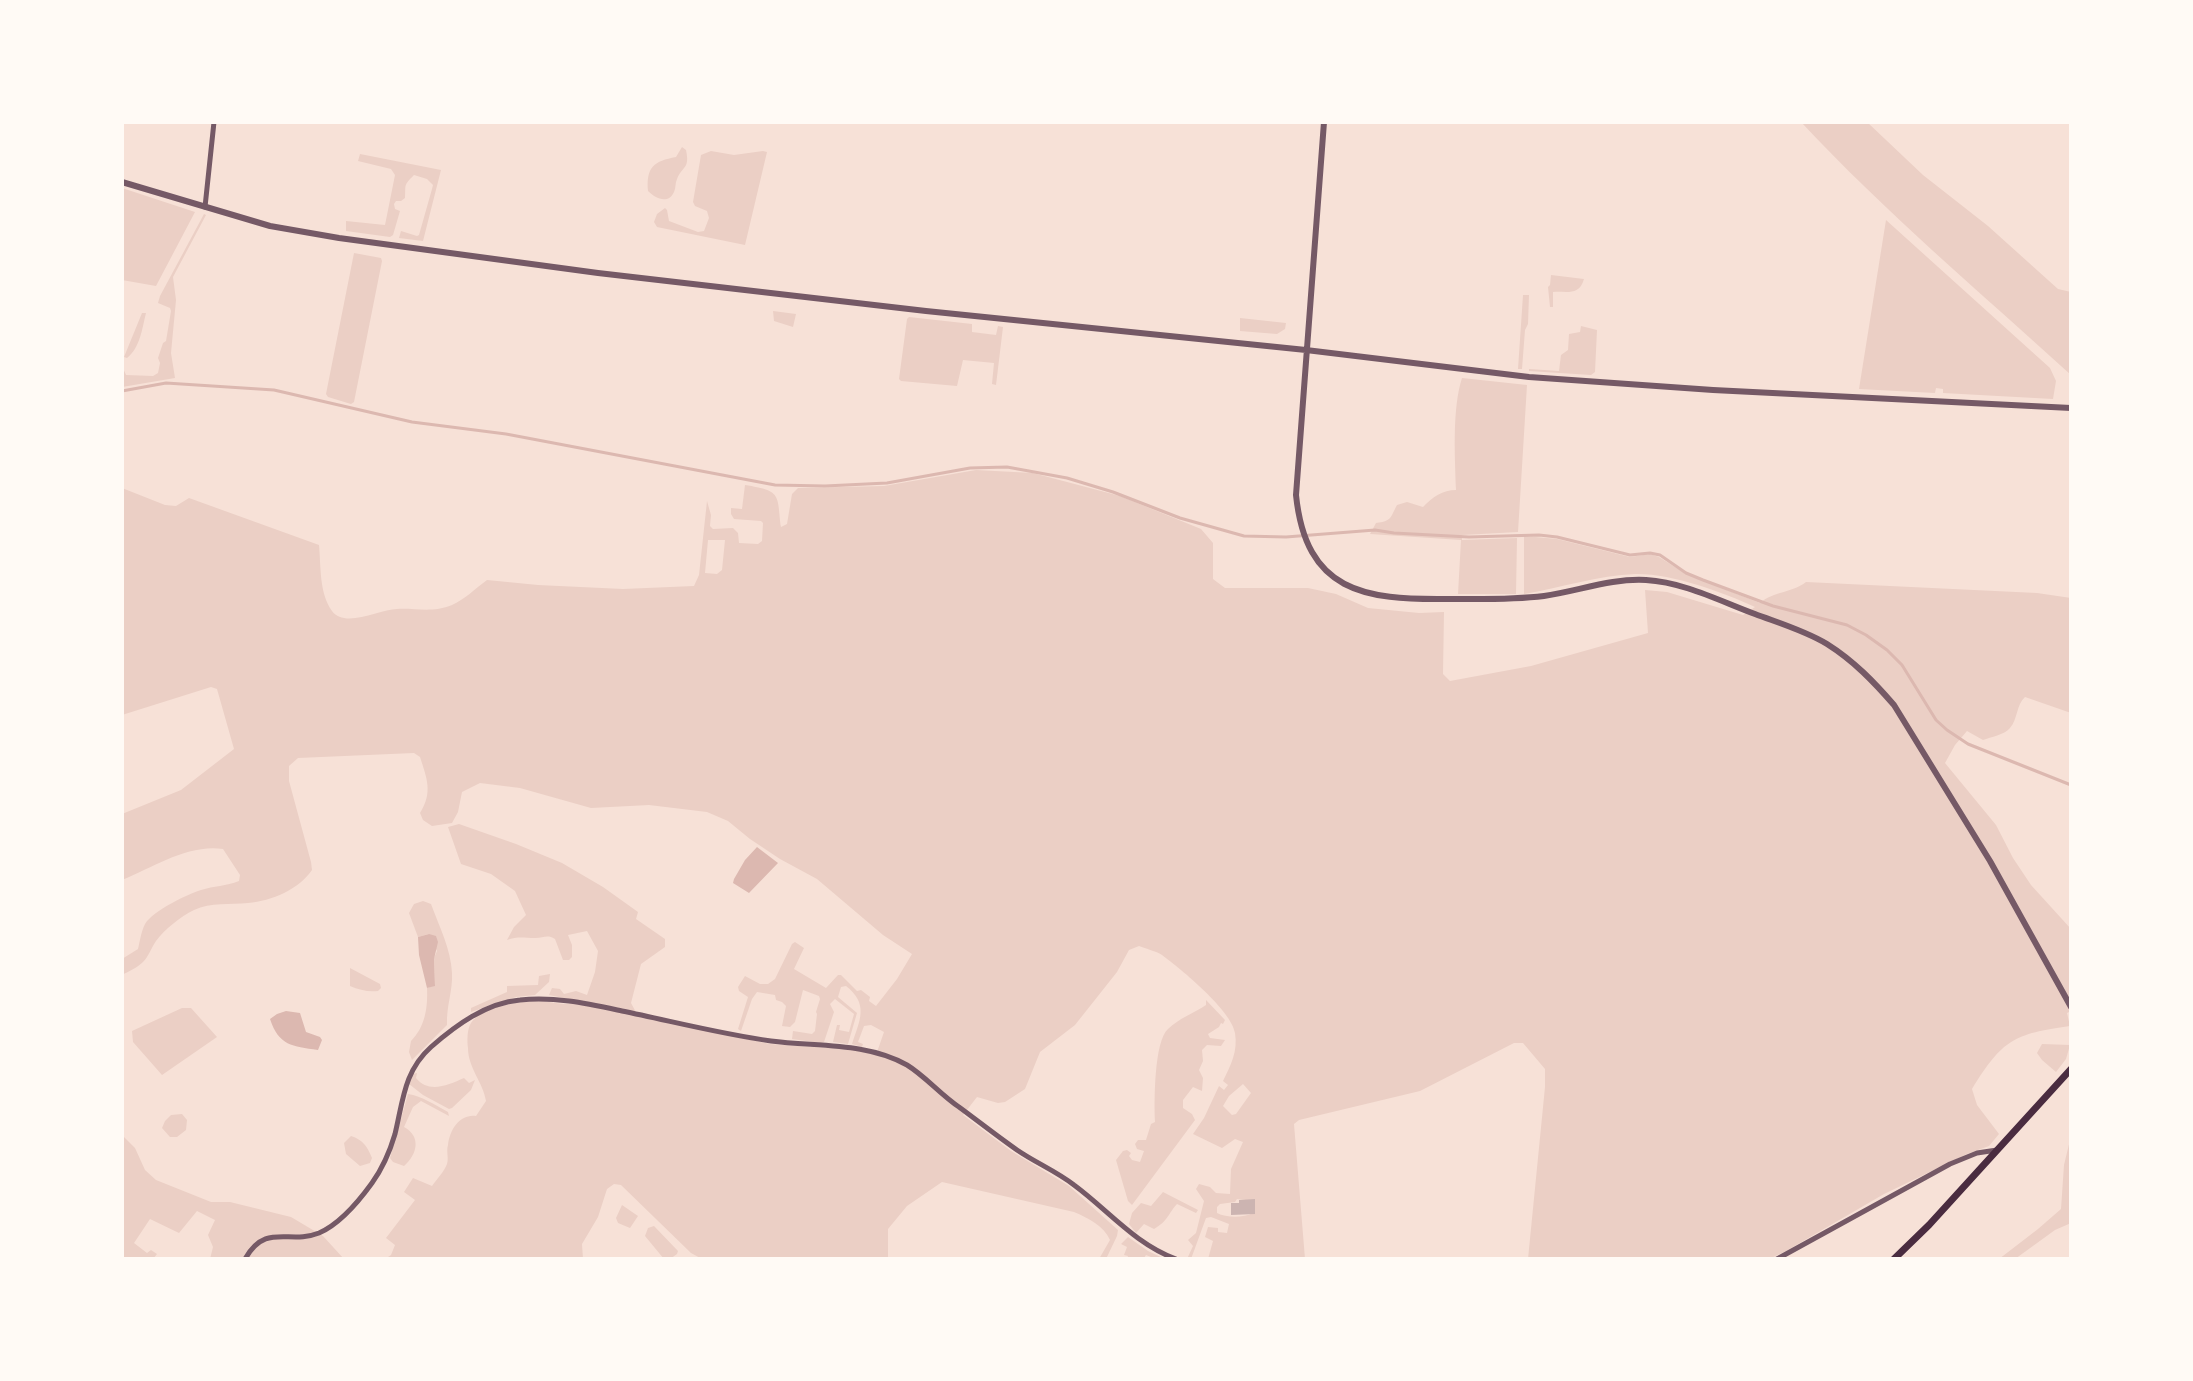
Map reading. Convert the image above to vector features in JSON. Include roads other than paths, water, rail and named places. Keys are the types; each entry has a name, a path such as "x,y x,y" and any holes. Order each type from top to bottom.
{"main road":[{"path":"1894,1259 1929,1225 2071,1069"}],"street":[{"path":"205,208 214,122"},
{"path":"1324,122 1296,495 1302,533 1320,564 1334,578 1362,592 1413,600 1522,598 1626,580 1665,583 1825,643 1853,662 1894,705 1990,861 2071,1007"},
{"path":"122,182 262,225 294,231 584,271 926,311 1306,350 1531,378 2071,408"},
{"path":"245,1259 259,1241 321,1232 360,1199 373,1182 389,1150 404,1086 418,1059 431,1046 487,1008 539,998 594,1005 770,1040 856,1048 907,1066 1018,1151 1072,1183 1125,1229 1176,1259"},
{"path":"1777,1259 1950,1164 1977,1153 1997,1150"}],"waterway":[{"path":"122,391 166,383 274,390 412,422 506,434 775,485 887,483 970,468 1007,467 1067,478 1180,518 1244,536 1286,537 1375,530 1469,537 1539,535 1630,555 1660,555 1686,573 1703,580 1773,606 1847,625 1866,635 1902,665 1936,720 1947,730 1968,744 2071,785"}]}
